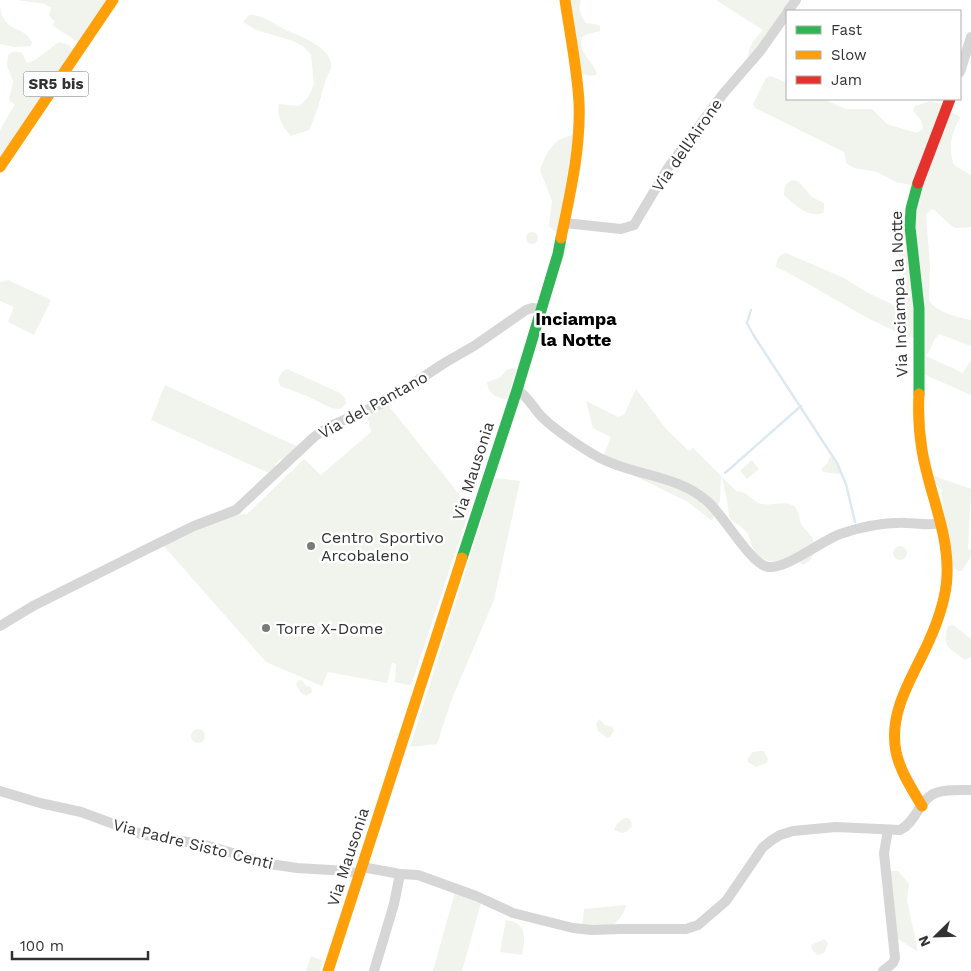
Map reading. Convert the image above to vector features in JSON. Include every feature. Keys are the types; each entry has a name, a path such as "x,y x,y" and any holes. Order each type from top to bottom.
{"main road":[{"name":"SR5 bis","path":"0,167 113,0"},
{"name":"Via Mausonia","path":"328,971 517,390 558,254 574,176 579,104 577,76 565,0"},
{"name":"Via Inciampa la Notte","path":"922,806 904,774 896,752 894,728 899,701 930,641 939,618 947,577 945,538 922,450 918,411 920,352 917,280 910,238 911,211 916,190 950,100"}],"street":[{"name":"Via dell'Airone","path":"565,223 621,229 634,225 673,161 723,94 761,50 786,15"},
{"path":"961,69 971,37"},
{"name":"Via del Pantano","path":"0,626 33,606 157,544 194,526 236,510 314,437 328,427 385,402 474,346 526,310 532,308 542,309"},
{"path":"517,390 550,424 600,457 615,464 672,481 701,496 716,509 750,555 762,566 771,567 781,564 838,535 857,529 887,523 926,525 941,522"},
{"path":"883,971 893,963 894,958 884,853 888,830 900,830 906,826 930,796 938,792 971,790"},
{"name":"Via Padre Sisto Centi","path":"0,791 72,810 141,834 205,845 270,864 298,868 361,870 418,875 476,896 513,913 573,928 592,930 686,929 698,925 726,901 764,848 780,835 793,831 836,827 888,830"},
{"path":"374,971 394,904 400,874"}],"shaded area":[{"path":"17,0 108,0 79,43 52,25 55,22 49,15 51,8 45,4"},
{"path":"570,0 581,0 581,15 586,23 600,26 600,31 582,37 581,43 584,52 595,69 597,74 595,75 589,76 581,73"},
{"path":"716,0 794,0 750,62 749,49 763,30"},
{"path":"0,6 5,21 28,36 32,42 31,46 14,47 0,44"},
{"path":"249,15 264,18 307,39 321,48 330,59 331,69 309,130 291,136 281,121 278,108 279,104 298,106 309,96 314,84 311,55 303,46 256,30 243,22"},
{"path":"59,42 69,45 73,50 0,159 0,130 15,104 9,101 13,81 7,66 8,55 15,52 22,53 27,63 35,60"},
{"path":"770,76 786,83 786,100 825,100 846,109 872,109 887,124 917,133 923,129 921,120 913,111 915,106 930,101 946,105 915,186 896,182 877,172 854,168 846,163 844,152 755,108 753,104 766,78"},
{"path":"947,110 961,117 951,140 951,153 954,165 971,175 971,227 955,227 932,209 926,214 930,267 929,300 941,311 971,320 971,346 939,334 926,356 963,373 971,360 971,395 921,373 915,211 921,202 917,190"},
{"path":"573,135 557,232 549,226 552,201 540,170 545,157 552,147 560,139"},
{"path":"793,180 799,182 812,197 824,203 824,212 819,214 808,213 784,195 786,185"},
{"path":"904,213 917,339 862,315 776,267 778,258 786,253 844,278 868,293 902,309 905,306 907,296 892,225 896,218"},
{"path":"530,232 534,232 538,238 534,244 530,244 526,240 526,236"},
{"path":"8,280 51,300 34,335 8,322 14,307 0,301 0,282"},
{"path":"512,368 517,369 507,399 496,396 489,389 487,382 499,378"},
{"path":"287,369 338,392 345,398 346,403 341,409 331,408 307,396 280,386 278,379 282,372"},
{"path":"165,385 300,448 287,460 280,459 275,465 278,468 271,474 151,420"},
{"path":"636,389 667,430 689,451 693,448 736,491 744,493 759,503 787,503 796,508 801,524 810,534 814,544 814,553 807,563 803,565 792,557 780,561 769,561 756,552 746,531 734,522 729,515 721,477 720,501 712,521 688,502 602,460 611,437 593,428 586,401 618,417 624,415"},
{"name":"Centro Sportivo Arcobaleno","path":"388,405 470,508 411,686 395,682 396,664 392,663 387,683 328,672 322,686 266,662 163,545 234,515 247,514 304,459 321,475 371,432 367,415"},
{"path":"830,457 833,457 838,462 840,474 823,472 821,469 827,464"},
{"path":"752,460 759,469 747,479 740,471"},
{"path":"931,475 971,489 968,549 971,550 971,553 962,571 958,571 953,567 942,491"},
{"path":"495,478 520,481 494,600 451,701 437,744 410,747"},
{"path":"897,546 903,546 907,553 903,560 897,560 893,556 893,550"},
{"path":"953,625 971,639 971,657 965,660 951,650 946,643 948,626"},
{"path":"298,680 311,687 312,692 306,696 301,693 296,684"},
{"path":"599,719 614,730 610,737 607,738 598,731 596,724"},
{"path":"198,729 203,731 205,736 203,741 198,743 193,741 191,736 193,731"},
{"path":"764,751 768,759 767,763 756,767 748,762 748,758 753,752"},
{"path":"624,818 628,818 631,821 632,826 622,833 614,830 617,824"},
{"path":"887,871 898,871 909,884 907,900 918,952 894,936"},
{"path":"455,892 481,903 462,971 433,971"},
{"path":"626,905 620,918 609,928 595,934 581,933 584,909"},
{"path":"506,920 518,924 523,931 522,955 500,952"},
{"path":"825,939 828,944 824,953 818,955 812,950 811,945"},
{"path":"311,956 323,961 320,971 306,971"}],"waterway":[{"path":"751,310 747,323 754,336 837,463 846,484 855,522"},
{"path":"725,473 801,406"}],"traffic: fast":[{"path":"918,183 911,209 910,227 919,308 919,394"},
{"path":"462,558 517,390 558,254 561,238"}],"traffic: slow":[{"path":"0,167 113,0"},
{"path":"561,238 574,171 579,119 577,76 565,0"},
{"path":"919,394 922,450 942,528 947,560 947,576 945,593 938,618 909,681 899,708 894,737 900,766 922,806"},
{"path":"328,971 462,558"}],"traffic: jam":[{"path":"918,183 950,100"}],"place":[{"name":"Centro Sportivo Arcobaleno","path":"311,546"},
{"name":"Torre X-Dome","path":"266,628"}],"district":[{"name":"Inciampa la Notte","path":"576,328"}]}
